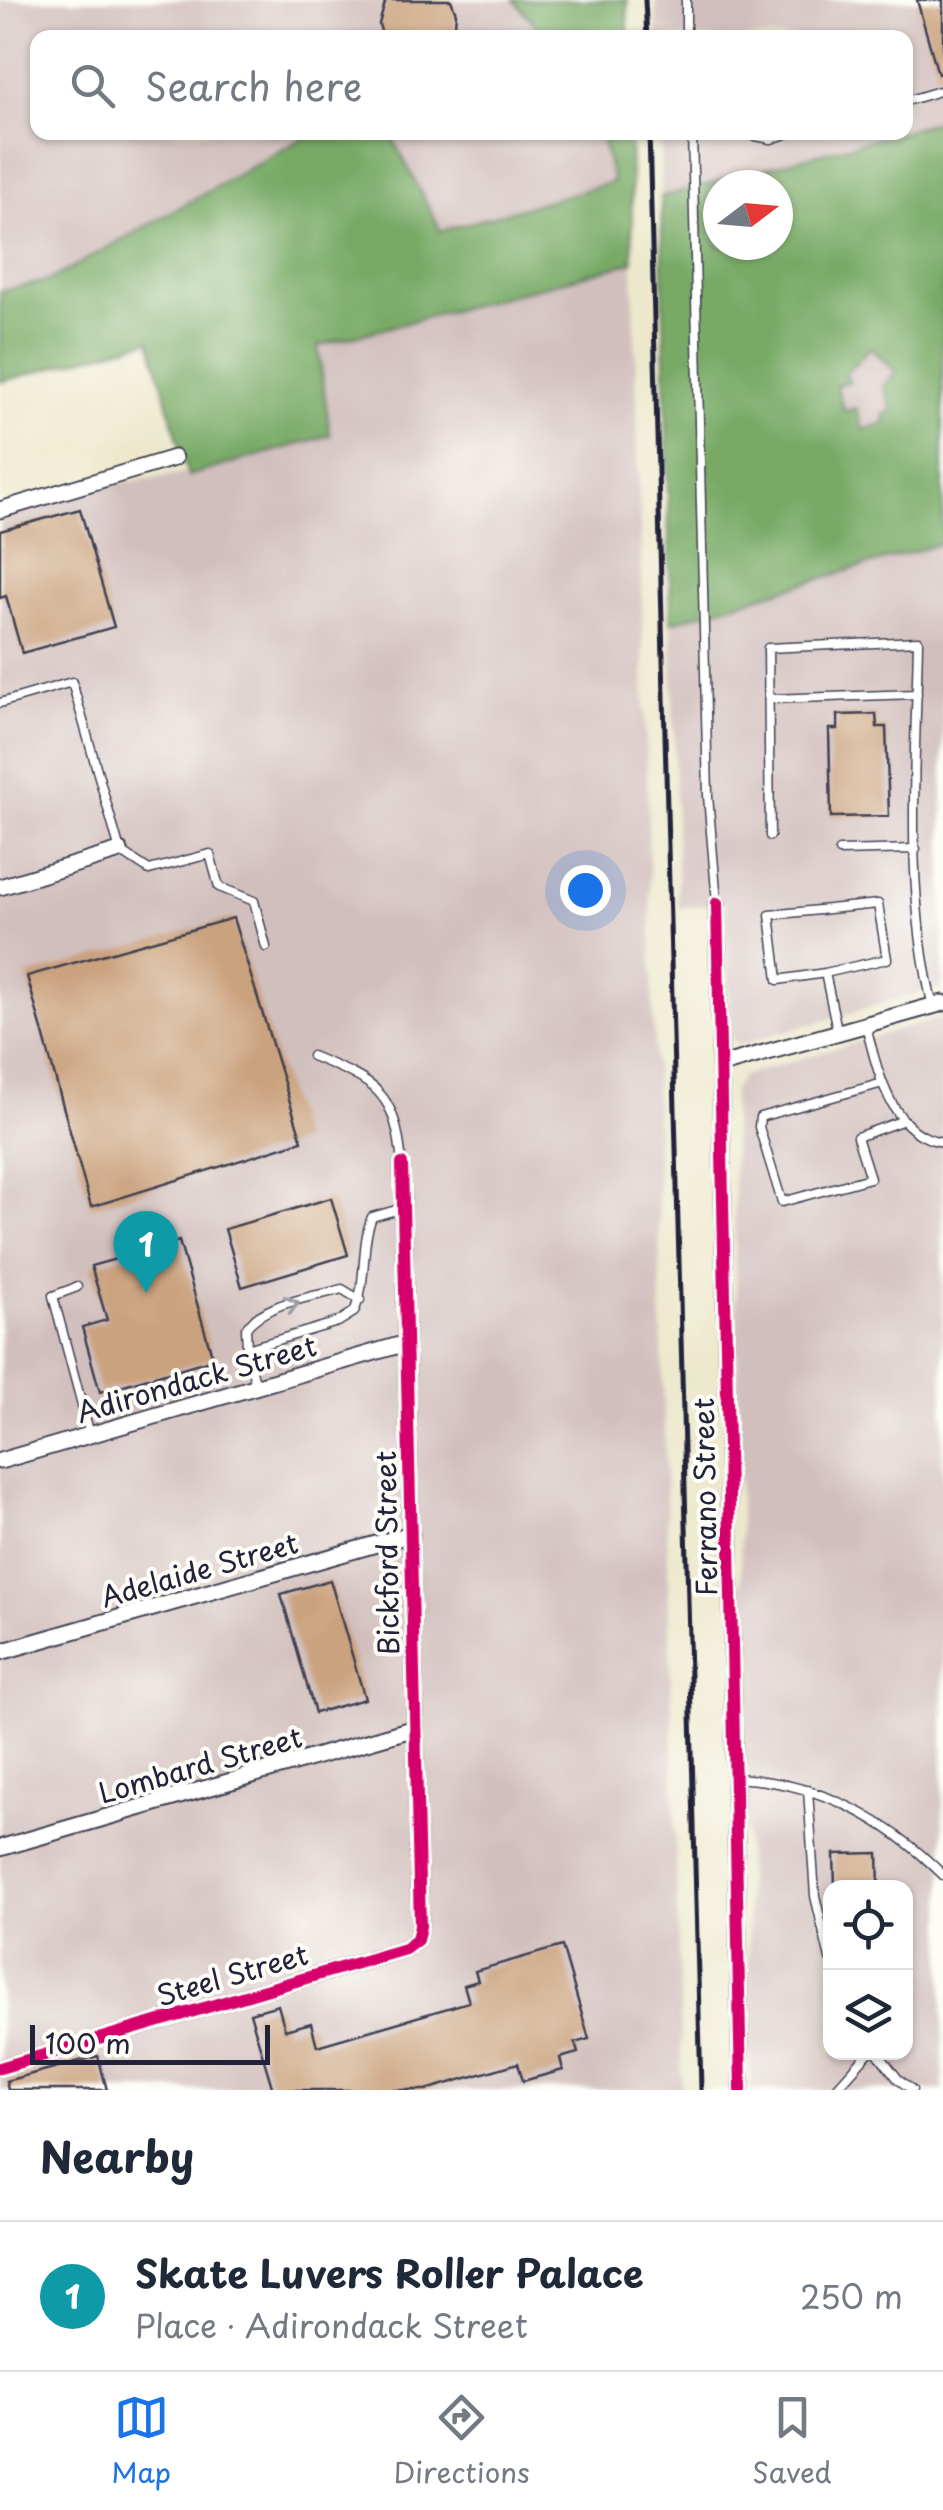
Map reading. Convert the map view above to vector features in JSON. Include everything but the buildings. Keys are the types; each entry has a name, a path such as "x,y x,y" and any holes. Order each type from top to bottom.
{"street":[{"path":"0,510 174,458"},
{"path":"0,887 120,850"},
{"name":"Ferrano Street","path":"718,903 741,2090"},
{"path":"721,1066 938,1005"},
{"name":"Bickford Street","path":"402,1164 420,1926 417,1940"},
{"name":"Adirondack Street","path":"0,1461 406,1343"},
{"name":"Adelaide Street","path":"0,1652 411,1534"},
{"name":"Lombard Street","path":"0,1848 415,1728"},
{"name":"Steel Street","path":"0,2068 405,1949 417,1940"}],"lane":[{"path":"686,0 686,30"},
{"path":"913,99 943,90"},
{"path":"692,140 708,796 718,903"},
{"path":"770,836 768,648 918,641 916,848 924,969 938,1005"},
{"path":"0,703 72,682 120,850 149,870 210,854 219,887 254,901 266,947"},
{"path":"769,698 917,694"},
{"path":"839,851 916,848"},
{"path":"878,904 887,959 825,973 778,980 770,915 878,904"},
{"path":"825,973 838,1034"},
{"path":"866,1026 883,1084 904,1120 916,1132 943,1142"},
{"path":"312,1056 362,1076 386,1099 398,1126 402,1164"},
{"path":"883,1084 760,1117 759,1127 782,1202 870,1178 857,1137 904,1120"},
{"path":"246,1349 338,1322 354,1312 360,1300 366,1232 372,1216 403,1208"},
{"path":"77,1287 53,1296 90,1435"},
{"path":"256,1386 246,1349 246,1328 265,1312 342,1289 360,1300"},
{"path":"735,1778 778,1780 836,1798 916,1848 943,1875"},
{"path":"808,1790 815,1896 823,1930"},
{"path":"834,2090 862,2060"},
{"path":"883,2060 912,2090"}],"shaded area":[{"path":"0,0 514,0 540,30 30,30 30,140 301,140 48,281 0,291"},
{"path":"656,0 943,0 943,986 738,1045 730,1037 726,903 678,908 660,140 913,140 913,30 657,30"},
{"path":"394,140 602,140 614,182 441,231"},
{"path":"633,262 682,2090 0,2090 0,518 111,484 187,473 188,476 330,435 318,346"},
{"path":"943,1017 943,2090 751,2090 732,1092 742,1076"}],"green space":[{"path":"514,0 627,0 628,30 540,30"},
{"path":"943,119 943,543 671,622 661,197 703,186 703,260 793,260 793,170 760,170 869,140 913,140 913,128","holes":["870,347 896,372 884,385 892,411 884,414 886,423 863,430 856,408 844,411 836,385 850,381 845,375"]},
{"path":"300,140 394,140 441,231 613,182 602,140 630,140 633,262 318,346 330,435 188,476 150,340 0,382 0,291 48,281"}],"railway":[{"path":"645,0 647,30"},
{"path":"649,140 701,2090"}],"cycle path":[{"path":"717,903 741,2090"},
{"path":"0,2068 405,1949 417,1940 420,1926 402,1164"}],"place":[{"name":"Skate Luvers Roller Palace","path":"146,1293"}]}
